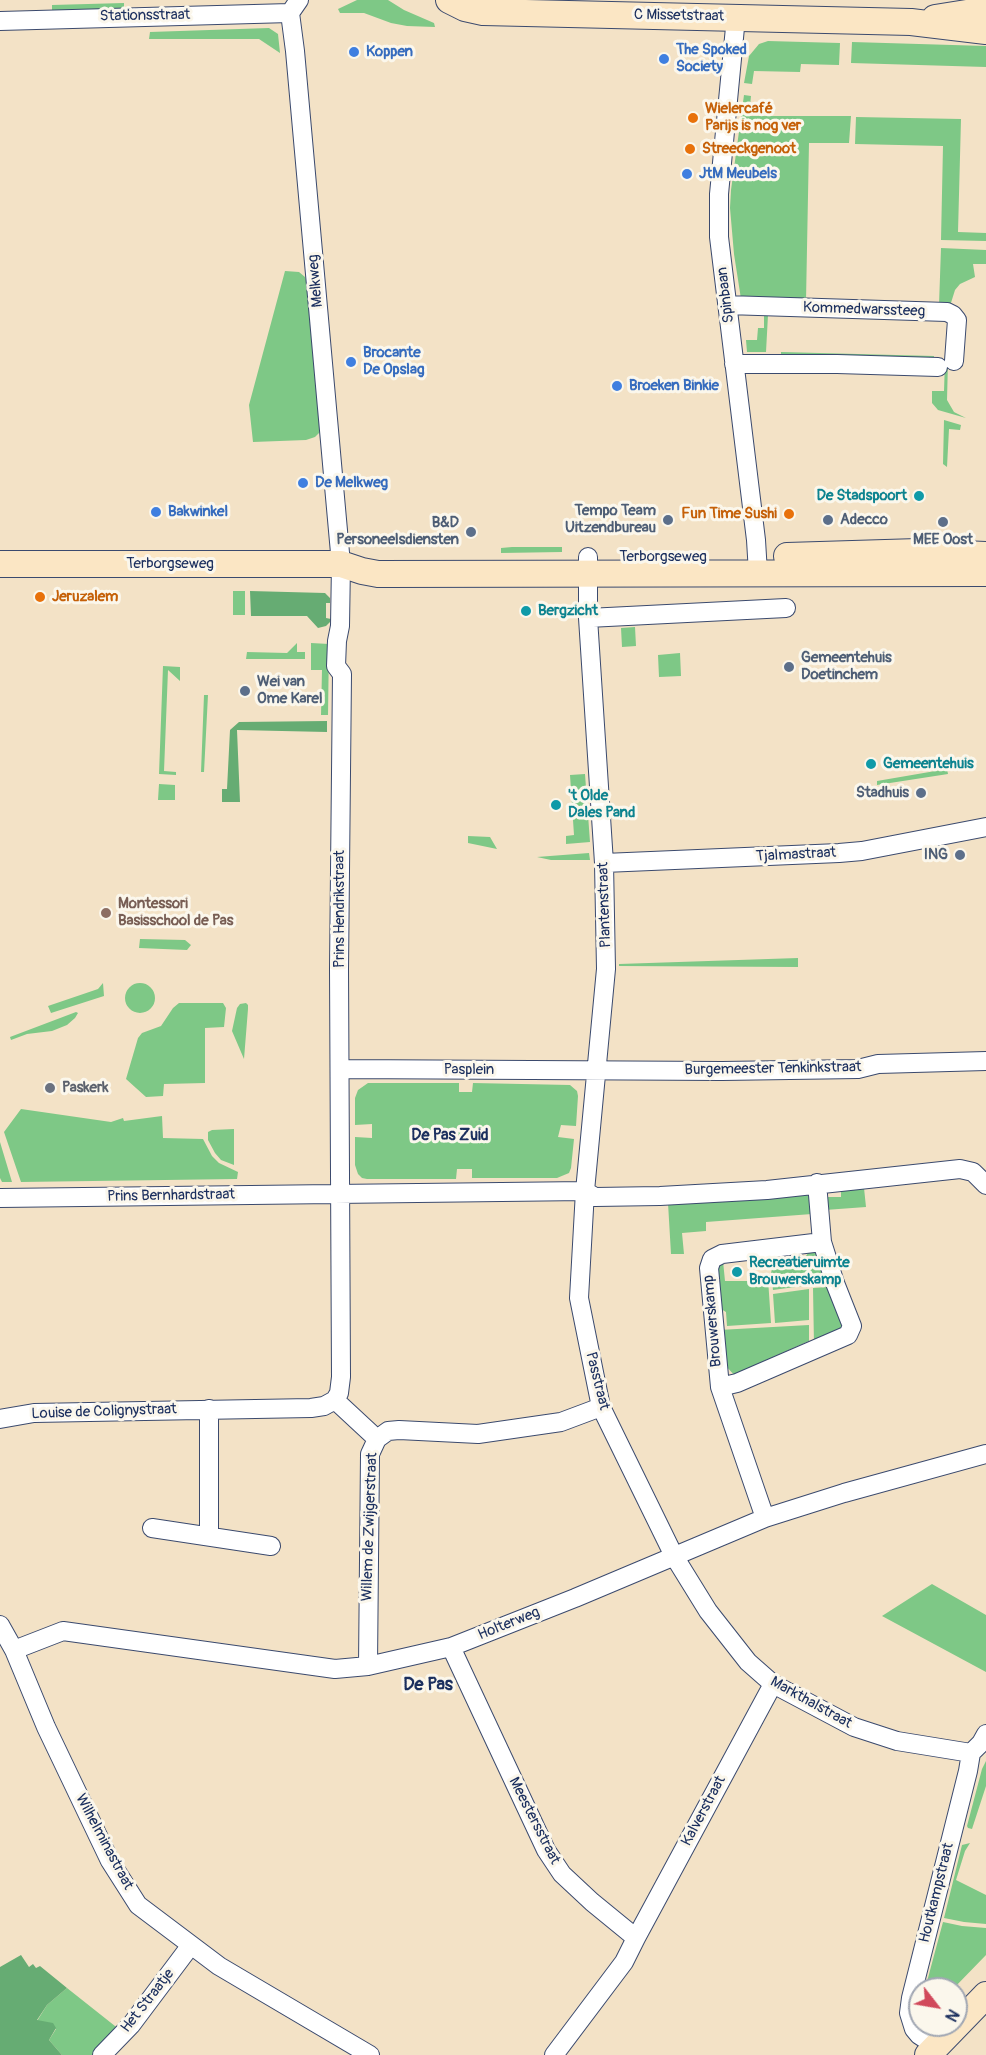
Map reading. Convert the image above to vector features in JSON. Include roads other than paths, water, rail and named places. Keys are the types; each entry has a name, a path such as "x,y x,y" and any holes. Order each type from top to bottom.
{"main road":[{"name":"C Missetstraat","path":"449,0 465,8 483,12 680,8 736,17 911,22 986,31"},
{"name":"C Missetstraat","path":"911,22 986,10"},
{"name":"Terborgseweg","path":"0,564 341,564 372,573 757,556 918,552 986,555"},
{"name":"Terborgseweg","path":"757,556 986,573"},
{"path":"932,2051 986,1995"}],"street":[{"name":"Stationsstraat","path":"0,21 295,7"},
{"name":"Melkweg","path":"295,7 296,51 341,564"},
{"name":"Spinbaan","path":"736,17 718,216 757,556"},
{"name":"Kommedwarssteeg","path":"727,304 947,312 957,320 946,364 734,364"},
{"name":"Prins Hendrikstraat","path":"341,564 340,626 336,666 342,674 339,969 342,1194"},
{"name":"Plantenstraat","path":"585,1191 606,969 604,862 588,618 588,565"},
{"path":"588,618 786,608"},
{"name":"Tjalmastraat","path":"604,862 839,853 986,827"},
{"name":"Burgemeester Tenkinkstraat","path":"596,1071 858,1069 878,1064 986,1061"},
{"name":"Pasplein","path":"341,1069 596,1071"},
{"path":"335,1400 339,1393 341,1377 342,1194 585,1191 595,1197 660,1196 767,1190 960,1169 973,1172 986,1185"},
{"name":"Brouwerskamp","path":"720,1387 737,1383 848,1335 852,1326 822,1242 817,1183"},
{"name":"Passtraat","path":"585,1191 579,1298 601,1407 674,1556"},
{"name":"Prins Bernhardstraat","path":"0,1198 342,1194"},
{"name":"Brouwerskamp","path":"765,1518 720,1387 709,1268 712,1259 722,1254 822,1242"},
{"name":"Louise de Colignystraat","path":"0,1419 34,1413 311,1408 324,1406 335,1400"},
{"name":"Willem de Zwijgerstraat","path":"335,1400 376,1438 370,1454 368,1666"},
{"path":"376,1438 388,1431 399,1430 478,1434 561,1422 601,1407"},
{"path":"209,1409 209,1535"},
{"name":"Holterweg","path":"14,1650 63,1631 336,1669 368,1666 451,1647 765,1518 844,1493 986,1454"},
{"path":"152,1528 272,1546"},
{"name":"Markthalstraat","path":"674,1556 708,1611 748,1662 773,1684 854,1727 897,1741 971,1753"},
{"name":"Wilhelminastraat","path":"0,1625 14,1650 46,1726 110,1861 138,1905 219,1966 370,2055"},
{"name":"Meestersstraat","path":"451,1647 546,1850 562,1874 636,1938"},
{"name":"Kalverstraat","path":"636,1938 773,1684"},
{"name":"Houtkampstraat","path":"932,2051 919,2035 909,2013 971,1753 986,1734"},
{"path":"554,2055 624,1962 636,1938"},
{"name":"Het Straatje","path":"102,2055 131,2025 191,1945"}],"place":[{"name":"Koppen","path":"354,52"},
{"name":"The Spoked Society","path":"664,59"},
{"name":"Wielercafé Parijs is nog ver","path":"693,118"},
{"name":"Streeckgenoot","path":"690,149"},
{"name":"JtM Meubels","path":"687,174"},
{"name":"Brocante De Opslag","path":"351,362"},
{"name":"Broeken Binkie","path":"617,386"},
{"name":"De Melkweg","path":"303,483"},
{"name":"De Stadspoort","path":"919,496"},
{"name":"Bakwinkel","path":"156,512"},
{"name":"Fun Time Sushi","path":"789,514"},
{"name":"Tempo Team Uitzendbureau","path":"668,520"},
{"name":"Adecco","path":"828,520"},
{"name":"MEE Oost","path":"943,522"},
{"name":"B&D Personeelsdiensten","path":"471,532"},
{"name":"Jeruzalem","path":"40,597"},
{"name":"Bergzicht","path":"526,611"},
{"name":"Gemeentehuis Doetinchem","path":"789,667"},
{"name":"Wei van Ome Karel","path":"245,691"},
{"name":"Gemeentehuis","path":"871,764"},
{"name":"Stadhuis","path":"921,793"},
{"name":"'t Olde Dales Pand","path":"556,805"},
{"name":"ING","path":"960,855"},
{"name":"Montessori Basisschool de Pas","path":"106,913"},
{"name":"Paskerk","path":"50,1088"},
{"name":"Recreatieruimte Brouwerskamp","path":"737,1272"}],"district":[{"name":"De Pas Zuid","path":"450,1136"},
{"name":"De Pas","path":"428,1685"}]}
